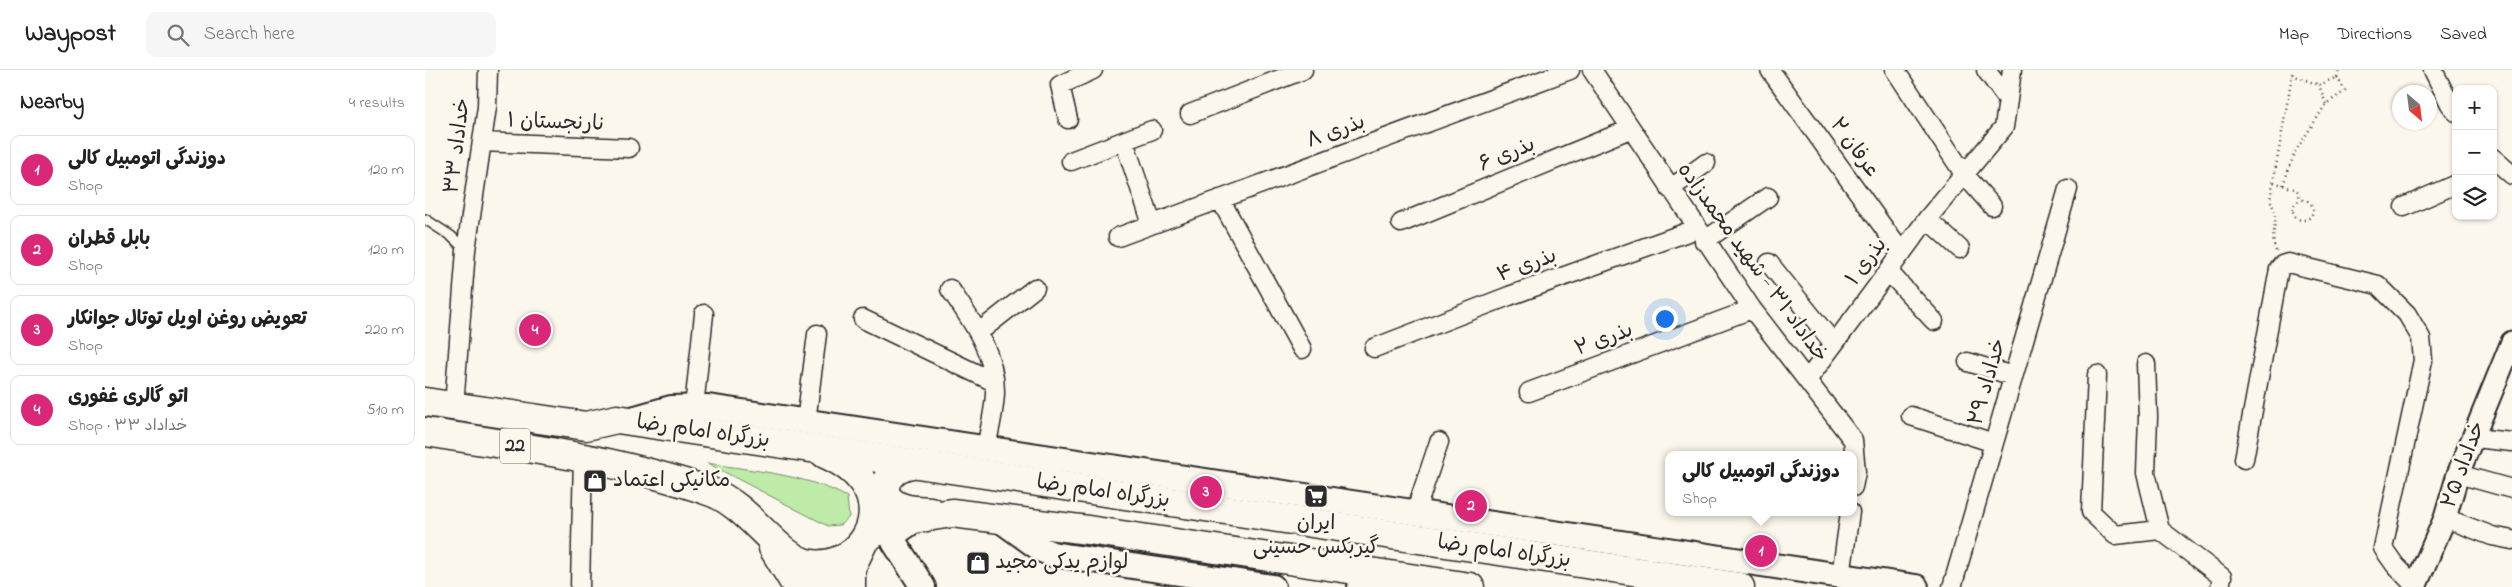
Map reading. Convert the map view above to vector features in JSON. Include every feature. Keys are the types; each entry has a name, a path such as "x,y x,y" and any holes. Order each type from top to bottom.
{"highway":[{"name":"22","path":"425,402 454,406"},
{"name":"بزرگراه امام رضا","path":"454,406 586,426 617,420 625,421 1740,587"},
{"name":"22","path":"425,432 594,459"},
{"path":"811,448 838,460 857,476 865,485 873,508 872,521 851,568 850,587 834,582 819,587"},
{"path":"594,459 711,492 737,506 757,524 797,587"},
{"path":"912,464 899,466 888,477 886,488 892,502 903,508 952,513"},
{"name":"بزرگراه امام رضا","path":"757,524 783,550 795,559 809,564 824,565 839,561 852,554 864,541 880,529 920,517 952,513 1469,587"}],"main road":[{"path":"625,421 657,410 694,407 1542,532 1840,581 1915,587"},
{"path":"1177,503 1240,487"},
{"path":"920,517 903,526 894,537 893,542 923,587"},
{"path":"999,519 1042,550 1052,554 1273,587"},
{"path":"1542,532 1606,567"},
{"path":"1360,587 1415,579"}],"street":[{"name":"خداداد ۳۳","path":"454,406 466,250 487,107 488,70"},
{"path":"1067,119 1060,85 1092,70"},
{"path":"1190,114 1303,70"},
{"name":"بذری ۸","path":"1118,237 1570,70"},
{"name":"خداداد ۳۱ - شهید محمدزاده","path":"1591,70 1700,235 1752,309 1808,379 1853,440 1854,451"},
{"name":"عرفان ۲","path":"1770,70 1902,253"},
{"path":"1895,70 1964,174 1992,206"},
{"path":"1986,70 2008,100"},
{"name":"بذری ۱","path":"1808,379 1927,219 2004,127 2012,70"},
{"path":"2433,70 2452,107"},
{"name":"بذری ۶","path":"1401,223 1630,129"},
{"path":"1071,161 1152,130"},
{"path":"1124,141 1152,224"},
{"name":"نارنجستان ۱","path":"482,142 629,148"},
{"path":"1670,189 1706,163"},
{"path":"2404,208 2452,186"},
{"name":"خداداد ۲۹","path":"1952,587 2068,189"},
{"name":"بذری ۴","path":"1374,348 1509,296 1700,235 1767,197"},
{"path":"1220,199 1302,348"},
{"path":"1927,219 1960,249"},
{"path":"1769,263 1834,344"},
{"path":"2244,459 2279,269 2282,265 2288,263 2378,285 2407,314 2421,338 2423,360 2383,548 2395,565 2415,587"},
{"path":"1889,271 1934,321"},
{"path":"979,332 1035,288"},
{"path":"950,289 979,332 993,370 995,391 986,449"},
{"name":"بذری ۲","path":"1529,392 1752,309"},
{"path":"694,407 704,314"},
{"path":"863,319 994,382"},
{"path":"806,422 817,334"},
{"name":"خداداد ۲۵","path":"2415,587 2445,518 2458,474 2509,352"},
{"path":"1968,362 2013,376"},
{"path":"2146,364 2148,417 2146,473 2160,530 2222,577 2220,587"},
{"path":"2097,375 2091,512 2115,535 2160,530"},
{"path":"1911,416 1994,443"},
{"path":"2474,438 2512,442"},
{"path":"1415,513 1439,442"},
{"path":"580,587 594,459"},
{"path":"2458,474 2512,489"},
{"path":"1840,581 1849,516"},
{"path":"2445,518 2492,536 2512,540"}],"lane":[{"path":"425,219 451,236 466,250"}],"path":[{"path":"2282,265 2273,244 2276,212 2270,200 2293,70"},
{"path":"2283,185 2295,152 2326,104 2345,91 2337,77 2339,70"},
{"path":"2292,76 2319,85 2337,77"},
{"path":"2319,85 2326,104"},
{"path":"2273,182 2297,190 2301,200"},
{"path":"2301,200 2309,202 2313,208 2311,216 2305,220 2297,219 2293,212 2295,204 2301,200"}],"green space":[{"path":"707,463 779,474 831,489 847,497 849,517 840,525 828,526"}],"place":[{"name":"اتو گالری غفوری","path":"535,330"},
{"name":"مکانیکی اعتماد","path":"595,481"},
{"name":"تعویض روغن اویل توتال جوانکار","path":"1206,492"},
{"name":"ایران گیربکس حسینی","path":"1316,496"},
{"name":"بابل قطران","path":"1471,506"},
{"name":"دوزندگی اتومبیل کالی","path":"1761,551"},
{"name":"لوازم یدکی مجید","path":"978,563"}]}
